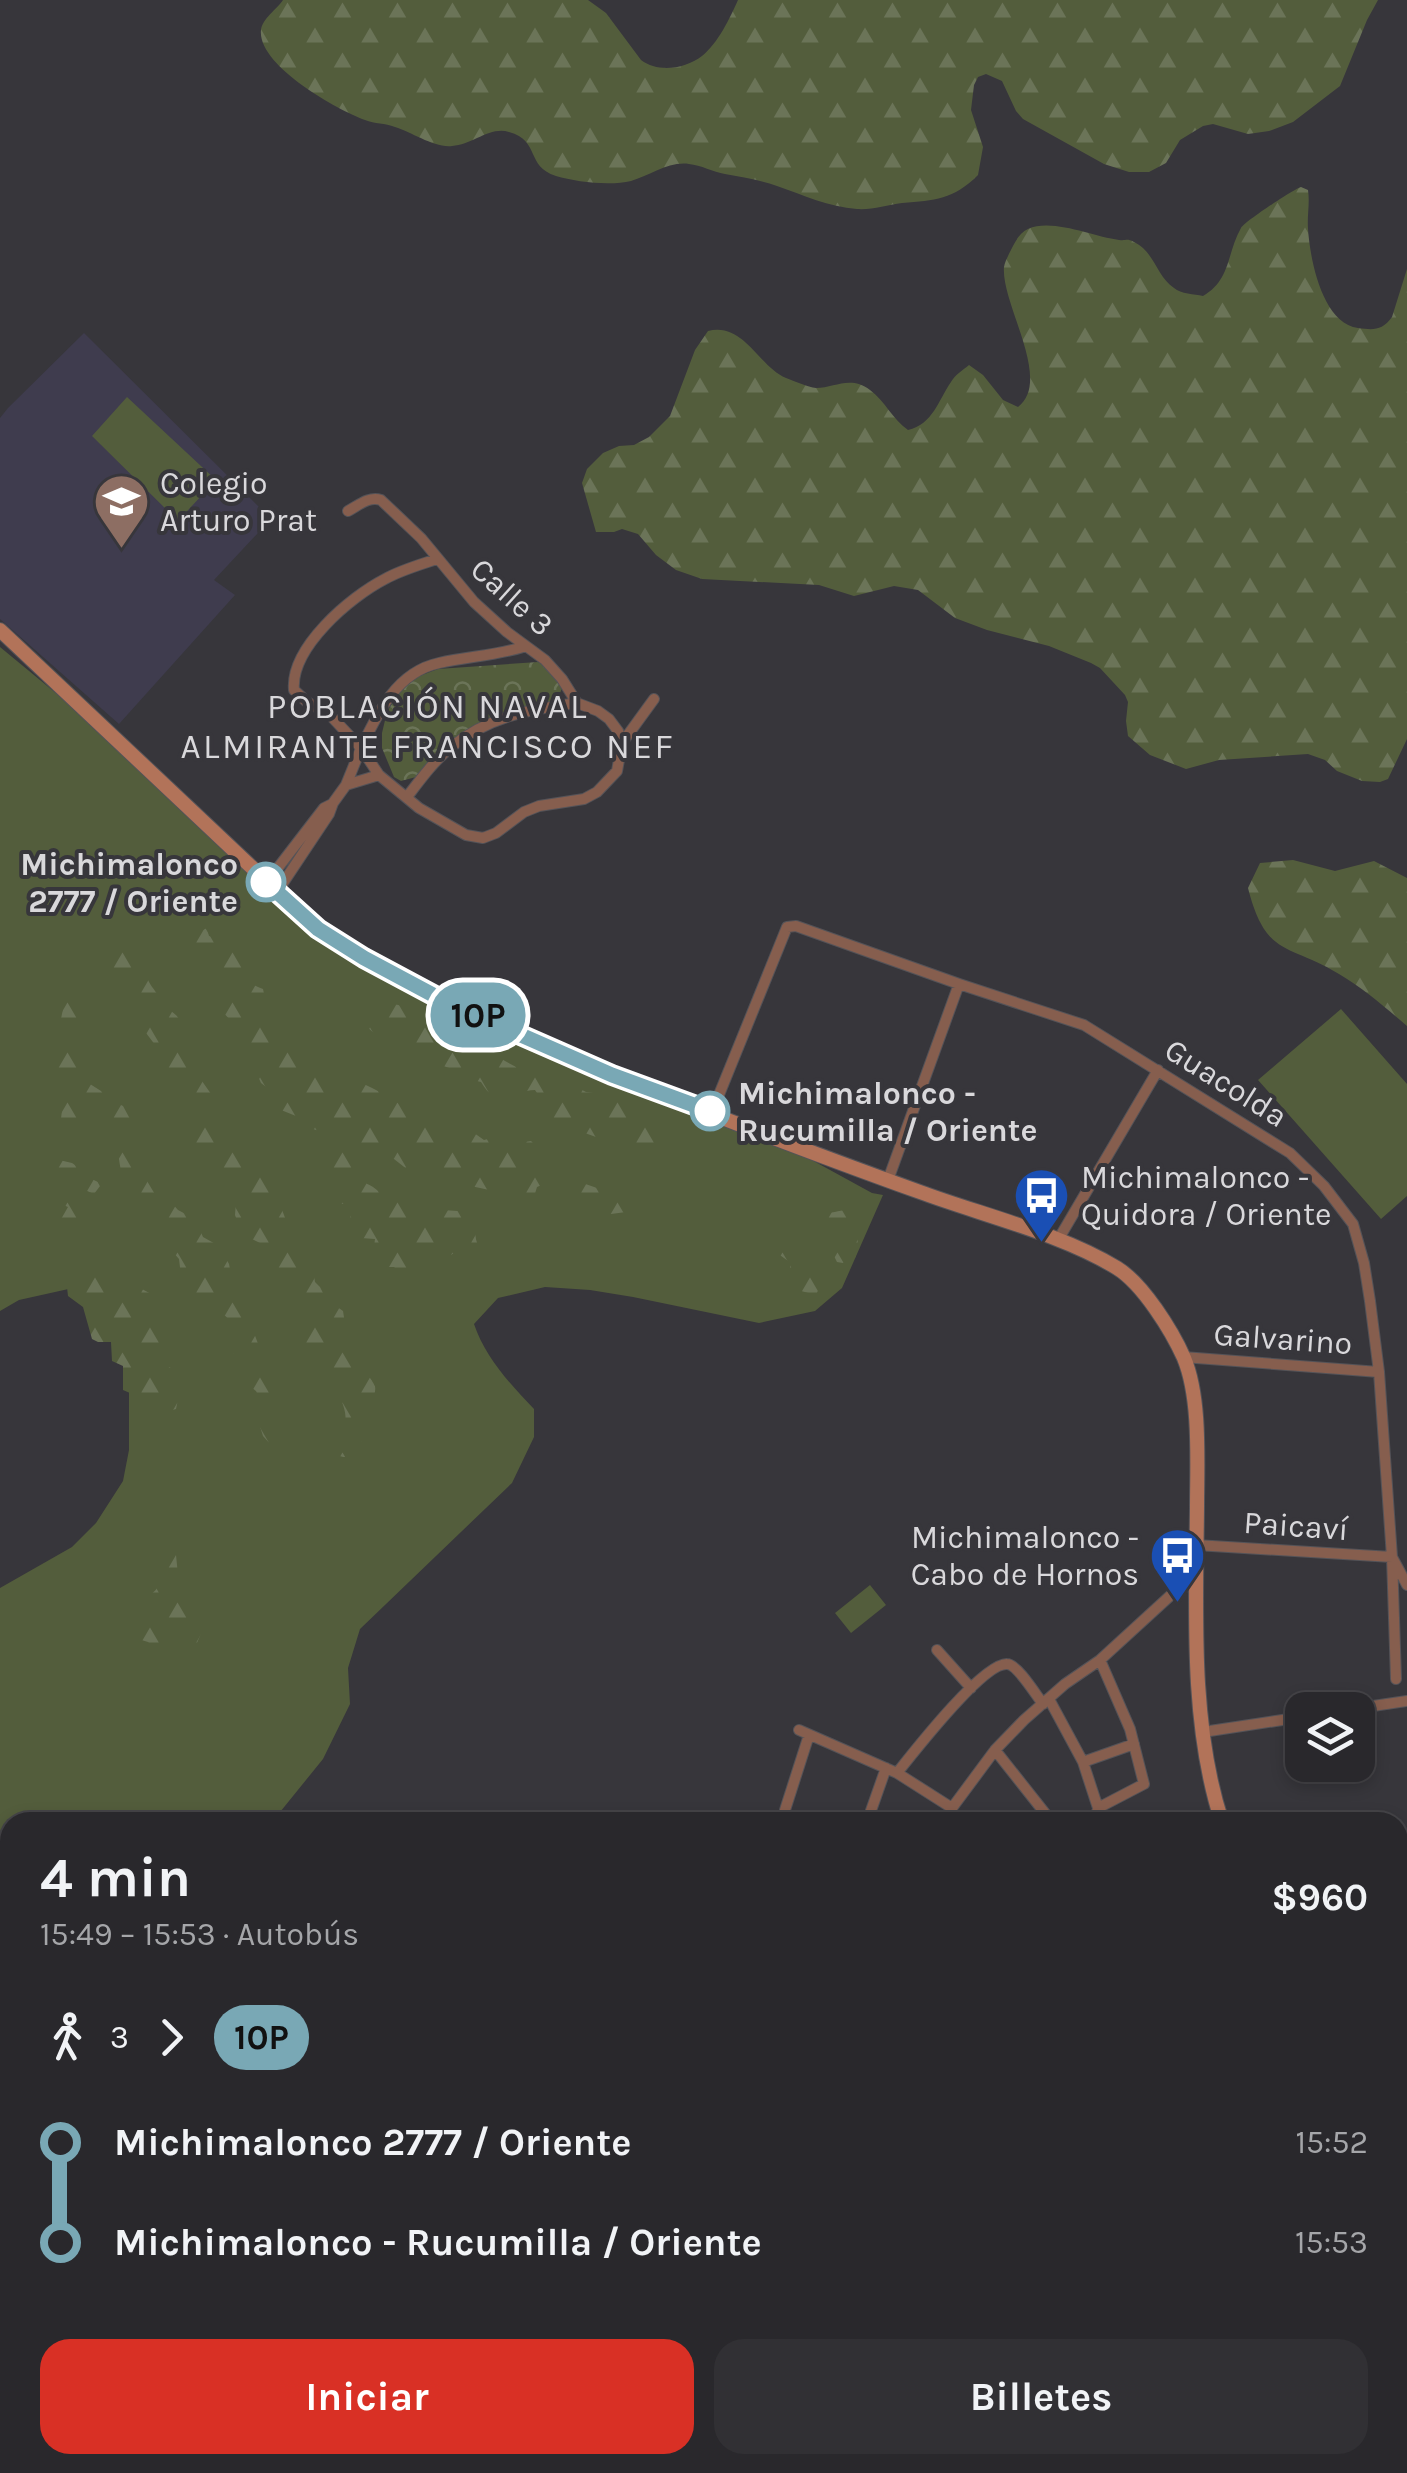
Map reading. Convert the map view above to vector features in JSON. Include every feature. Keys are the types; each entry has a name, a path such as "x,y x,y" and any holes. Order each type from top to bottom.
{"main road":[{"path":"0,630 318,929 364,958 450,1004 612,1075 1058,1240 1127,1276 1160,1317 1183,1356 1192,1382 1203,1732 1219,1812"}],"street":[{"name":"Calle 3","path":"348,511 366,500 381,500 420,538 474,602 545,660 577,703 608,719 622,743"},
{"path":"436,559 389,576 348,604 308,646 293,678 294,690 328,714 361,748 379,775 439,821 466,835 484,838 538,806 584,799 598,792 616,771 622,743 654,700"},
{"path":"272,887 324,808 333,803 346,785 384,702 399,685 413,673 442,662 506,653 526,646"},
{"path":"406,797 449,749 482,726 500,718 577,703"},
{"path":"346,785 379,775"},
{"name":"Guacolda","path":"712,1112 787,927 796,926 1084,1025 1290,1153 1324,1186 1353,1224 1364,1263 1379,1372 1396,1678"},
{"path":"888,1180 959,984"},
{"path":"1058,1240 1158,1070"},
{"name":"Galvarino","path":"1183,1356 1379,1372"},
{"name":"Paicaví","path":"1196,1545 1392,1558"},
{"path":"1392,1558 1407,1585"},
{"path":"950,1812 995,1750 1046,1701 1100,1660 1161,1603 1196,1580"},
{"path":"936,1650 971,1688"},
{"path":"1096,1812 1144,1784 1134,1744 1100,1660"},
{"path":"871,1812 891,1771 971,1688 1006,1664 1014,1666 1046,1701 1083,1762 1098,1808"},
{"path":"1375,1705 1407,1700"},
{"path":"1203,1732 1285,1720"},
{"path":"785,1810 804,1732 891,1771 952,1808"},
{"path":"1083,1762 1134,1744"},
{"path":"995,1750 1044,1812"}],"shaded area":[{"name":"Colegio Arturo Prat","path":"84,333 271,519 214,580 235,595 119,724 0,619 0,418"}],"green space":[{"path":"283,0 588,0 606,13 641,60 663,68 680,66 708,51 738,0 1378,0 1340,86 1293,122 1248,134 1213,124 1203,126 1180,140 1166,163 1149,172 1129,172 1104,164 1023,119 1002,81 986,74 978,77 974,85 971,110 983,147 978,175 960,190 943,197 863,209 826,203 764,182 689,164 623,182 573,180 546,172 525,141 509,132 445,146 365,120 301,84 263,44 262,26"},
{"path":"1301,187 1308,190 1309,242 1320,288 1335,315 1346,324 1368,329 1385,325 1392,317 1407,269 1407,739 1388,779 1362,781 1308,754 1219,760 1186,769 1150,755 1128,736 1128,702 1100,668 1049,646 955,618 918,590 894,586 854,596 819,585 702,579 676,570 638,534 622,529 596,532 582,483 587,469 603,453 649,437 670,416 695,350 708,331 731,333 776,372 801,384 816,388 849,383 863,386 908,430 929,417 953,379 969,365 983,375 1003,400 1018,407 1027,395 1030,379 1004,267 1023,232 1049,226 1131,241 1146,251 1174,288 1203,296 1224,274 1241,228"},
{"path":"127,397 216,480 178,521 92,436"},
{"path":"0,647 120,746 318,929 372,962 755,1129 872,1193 883,1195 842,1288 815,1311 759,1323 590,1290 545,1287 498,1298 474,1324 491,1359 534,1409 534,1437 512,1483 360,1629 348,1668 350,1704 323,1759 280,1812 0,1812 0,1588 72,1547 96,1523 123,1481 129,1450 129,1385 112,1327 73,1288 19,1300 0,1311"},
{"path":"538,662 562,688 557,701 492,716 438,753 416,777 401,781 394,777 382,748 382,733 387,712 414,678 438,669"},
{"path":"1293,860 1335,871 1374,861 1407,878 1407,1026 1348,980 1281,946 1263,927 1248,888 1260,863"},
{"path":"207,928 209,936 222,939 243,953 248,980 263,989 266,1003 273,1007 274,1020 286,1024 289,1037 301,1043 311,1060 403,1106 426,1100 439,1115 484,1140 495,1137 513,1144 531,1141 546,1177 533,1200 515,1199 472,1186 468,1173 462,1171 435,1180 408,1170 394,1159 374,1156 358,1143 313,1129 306,1120 281,1110 273,1092 261,1083 253,1065 243,1055 235,1025 218,1007 209,970 186,957 189,939 197,929"},
{"path":"111,944 137,957 162,1002 196,1045 197,1074 221,1115 256,1152 299,1241 300,1251 312,1263 315,1282 326,1299 343,1311 346,1330 367,1356 375,1391 360,1446 351,1456 334,1454 346,1417 337,1382 312,1373 312,1360 304,1344 311,1328 303,1311 284,1300 276,1282 266,1273 260,1243 242,1234 235,1215 236,1202 221,1188 214,1162 192,1144 189,1111 166,1086 162,1054 143,1029 131,991 107,961"},
{"path":"71,996 82,1004 79,1029 84,1049 97,1063 87,1079 105,1097 123,1106 130,1119 135,1161 156,1196 169,1200 195,1219 203,1237 219,1246 229,1264 234,1291 260,1349 261,1370 268,1382 273,1409 270,1422 277,1441 272,1446 263,1436 257,1417 259,1397 246,1383 246,1362 233,1353 229,1320 206,1306 197,1295 183,1292 179,1259 166,1244 163,1219 151,1212 145,1195 127,1185 111,1136 92,1121 72,1126 61,1119 64,1091 56,1082 58,1057 49,1041 61,1019 65,999"},
{"path":"381,1001 411,1008 462,1038 493,1050 526,1076 563,1080 586,1092 638,1106 647,1116 658,1120 669,1146 666,1159 624,1154 610,1142 554,1122 542,1114 535,1090 500,1099 481,1082 447,1067 408,1066 361,1016 369,1005"},
{"path":"1341,1009 1407,1084 1407,1196 1381,1219 1258,1080"},
{"path":"333,1150 349,1156 363,1181 390,1199 410,1200 427,1209 473,1212 478,1216 477,1254 471,1256 462,1247 451,1255 438,1253 417,1282 416,1290 403,1289 394,1267 372,1263 375,1239 361,1238 350,1230 351,1205 337,1203 328,1194 331,1176 322,1164"},
{"path":"59,1160 72,1163 100,1186 94,1194 78,1191 79,1199 91,1210 72,1231 60,1221 68,1207 54,1201 65,1181 55,1169"},
{"path":"571,1179 624,1192 627,1198 641,1202 643,1215 637,1219 626,1212 611,1214 603,1197 596,1197 589,1210 582,1211 563,1202 564,1183"},
{"path":"816,1198 825,1203 828,1213 856,1212 855,1258 837,1262 833,1240 820,1238 811,1226 801,1222 797,1203"},
{"path":"787,1245 811,1257 809,1271 819,1288 816,1295 790,1288 787,1282 791,1263 777,1253"},
{"path":"80,1268 129,1276 132,1286 162,1300 160,1326 177,1330 166,1365 174,1370 170,1381 181,1385 176,1409 147,1412 143,1410 141,1391 123,1390 123,1366 112,1361 111,1342 92,1339 83,1307 68,1296 69,1274"},
{"path":"165,1547 176,1555 179,1585 197,1605 196,1616 203,1628 195,1648 190,1650 157,1651 134,1635 146,1620 146,1599 160,1582 161,1574 149,1569 148,1560 152,1551"},
{"path":"870,1585 886,1605 851,1633 835,1613"}],"bus line":[{"name":"10P","path":"266,882 318,929 450,1004 612,1075 710,1111"}],"place":[{"name":"Colegio Arturo Prat","path":"121,550"},
{"name":"Michimalonco 2777 / Oriente","path":"266,882"},
{"name":"Michimalonco - Rucumilla / Oriente","path":"710,1111"},
{"name":"Michimalonco - Quidora / Oriente","path":"1042,1244"},
{"name":"Michimalonco - Cabo de Hornos","path":"1178,1604"}],"district":[{"name":"POBLACIÓN NAVAL ALMIRANTE FRANCISCO NEF","path":"428,726"}]}
